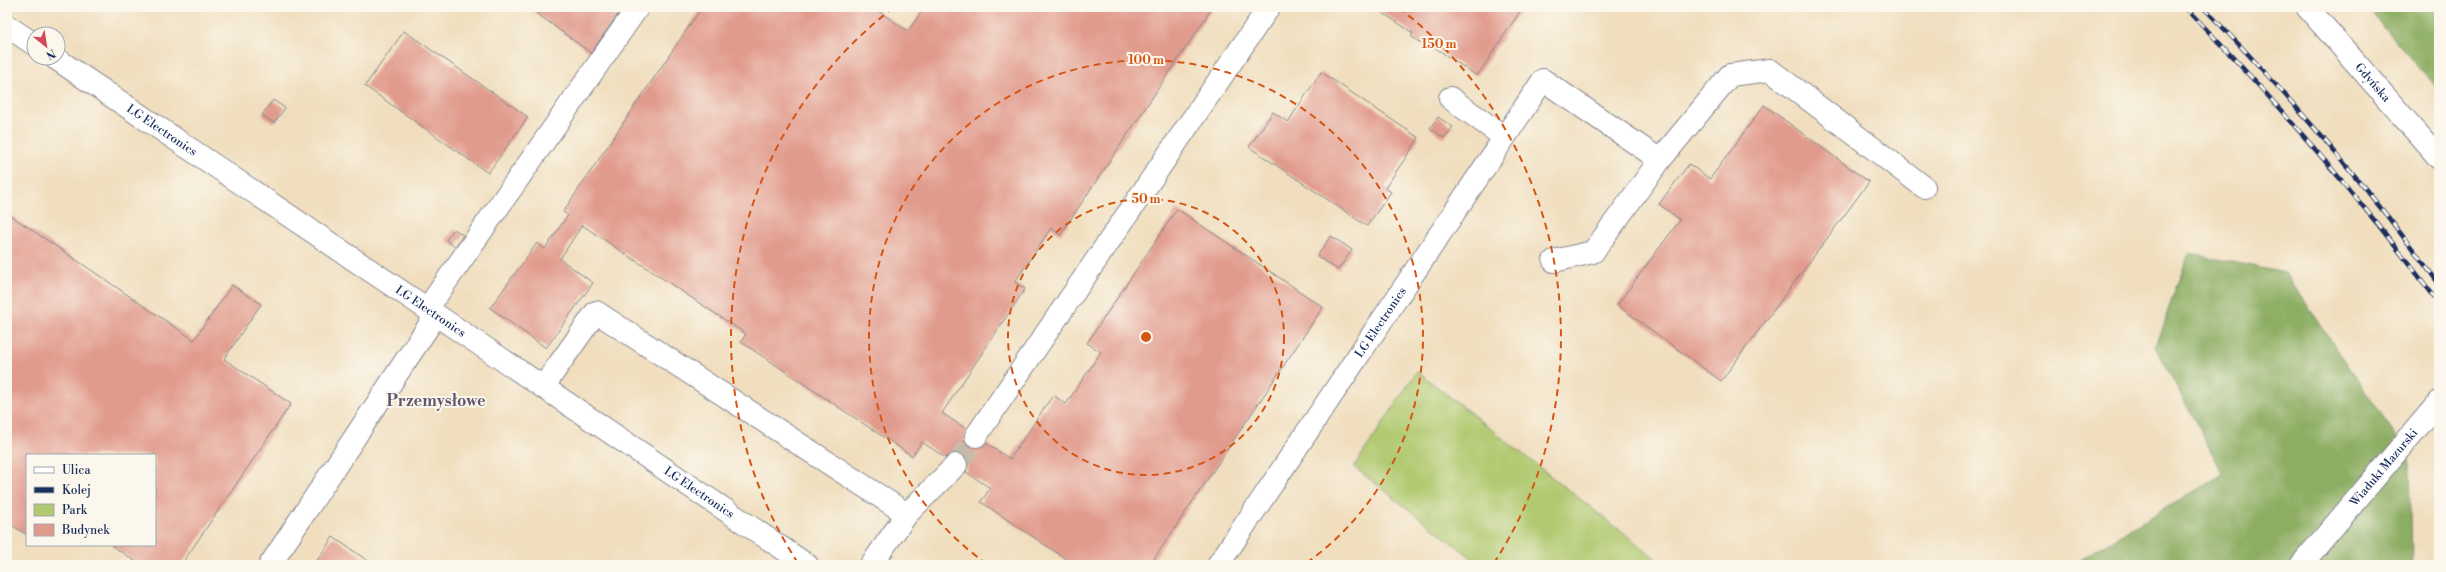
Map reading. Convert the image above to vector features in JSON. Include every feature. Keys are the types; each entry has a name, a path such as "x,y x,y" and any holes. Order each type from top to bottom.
{"street":[{"path":"270,565 432,312 638,7"},
{"path":"976,436 1270,7"},
{"name":"Gdyńska","path":"2307,7 2439,158"},
{"path":"7,26 26,39"},
{"name":"LG Electronics","path":"66,65 807,565"},
{"path":"1554,261 1593,252 1660,160 1730,75 1770,70 1924,187"},
{"name":"LG Electronics","path":"1218,565 1543,80 1660,160"},
{"path":"1450,98 1504,137"},
{"path":"543,387 596,312 907,514"},
{"name":"Wiadukt Mazurski","path":"2301,565 2439,402"},
{"path":"871,565 907,514 956,465"}],"green space":[{"path":"2366,7 2439,7 2439,90"},
{"path":"2189,253 2285,273 2410,456 2412,565 2070,565 2223,474 2155,346"},
{"path":"1417,371 1664,565 1481,565 1354,467"}],"building":[{"path":"528,7 623,7 591,53"},
{"path":"702,7 872,7 908,31 925,7 1213,7 1060,235 1051,228 1015,282 1025,289 942,413 966,429 965,441 969,446 981,447 986,443 1010,459 1053,395 1066,404 1101,352 1087,343 1177,209 1323,307 1150,565 1075,565 981,502 990,488 966,472 968,462 965,456 953,453 946,458 922,442 912,456 741,342 746,334 582,225 560,259 593,283 546,348 490,308 537,243 545,249 568,215 563,212"},
{"path":"1374,7 1523,7 1477,76 1428,43 1425,46 1411,36 1413,33"},
{"path":"404,31 528,117 488,173 365,86"},
{"path":"1321,72 1419,138 1385,188 1391,192 1367,226 1249,147 1273,112 1288,122"},
{"path":"273,100 285,108 274,123 262,115"},
{"path":"1764,105 1869,182 1721,381 1617,305 1680,220 1659,204 1689,164 1710,179"},
{"path":"1438,117 1453,127 1444,138 1430,128"},
{"path":"7,213 194,340 232,285 261,304 224,359 291,404 181,565 141,565 112,546 156,546 156,454 26,454 26,534 7,522"},
{"path":"454,229 463,235 455,247 446,240"},
{"path":"1331,236 1352,250 1338,270 1317,256"},
{"path":"333,537 374,565 314,565"}],"tunnel":[{"path":"956,465 976,436"}],"railway":[{"path":"2185,7 2219,42 2317,151 2379,226 2439,303"},
{"path":"2203,7 2266,73 2326,141 2384,212 2439,284"}],"district":[{"name":"Przemysłowe","path":"436,401"}]}
